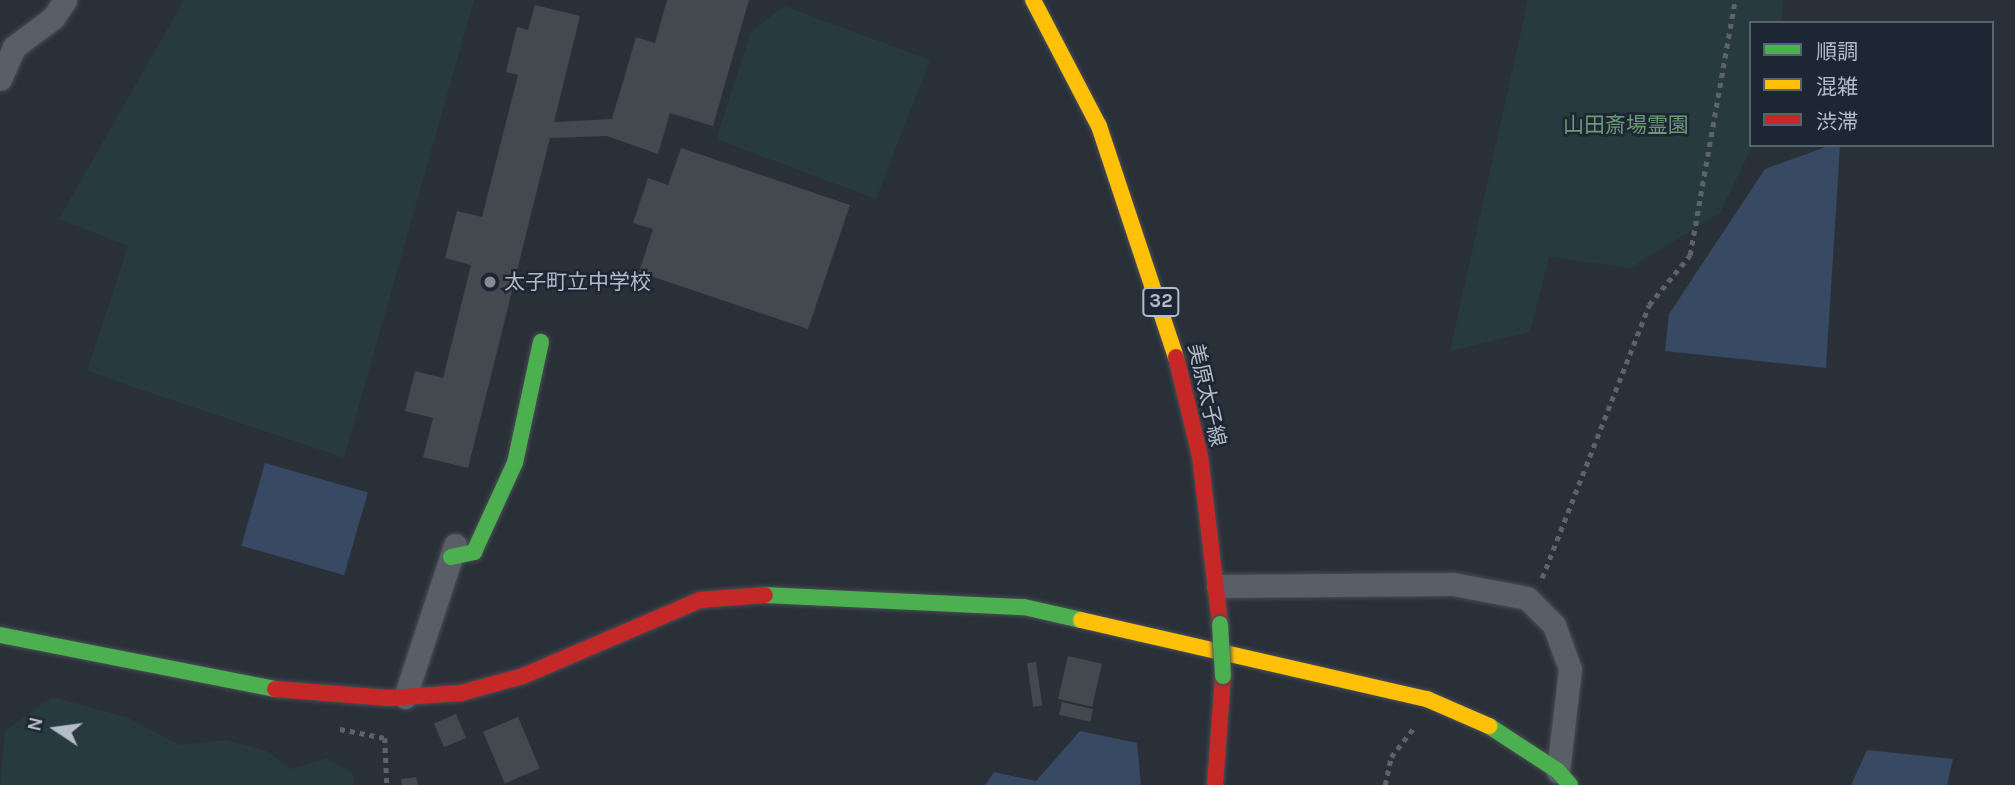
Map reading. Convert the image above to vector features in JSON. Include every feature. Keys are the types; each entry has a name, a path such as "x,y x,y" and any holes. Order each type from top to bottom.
{"street":[{"path":"0,79 15,47 54,18 65,0"},
{"name":"美原太子線","path":"1032,0 1099,126 1168,322 1200,456 1218,586 1223,676 1215,785"},
{"path":"405,697 454,548 474,552 515,463 541,342"},
{"path":"1218,586 1453,584 1527,598 1554,625 1570,668 1564,778"},
{"path":"0,635 296,693 405,697 461,693 523,676 700,600 741,594 1036,608 1427,699 1497,730 1564,778"}],"path":[{"path":"1527,598 1542,579 1649,305 1690,255 1735,0"},
{"path":"1385,785 1391,757 1424,716 1427,699"},
{"path":"384,738 387,785"}],"green space":[{"path":"184,0 474,0 344,458 87,371 128,246 59,219"},
{"name":"山田斎場霊園","path":"1528,0 1784,0 1781,21 1749,21 1749,147 1752,147 1720,213 1630,268 1549,257 1530,332 1450,351"},
{"path":"784,6 930,60 876,199 716,139 751,32"},
{"path":"52,697 126,717 180,745 226,740 266,751 292,769 327,758 353,774 355,785 0,785 5,731"}],"water":[{"path":"1826,147 1840,147 1826,368 1665,351 1669,314 1765,169"},
{"path":"265,463 368,492 344,575 241,546"},
{"path":"1080,731 1137,743 1141,785 985,785 994,772 1036,781"},
{"path":"1867,750 1953,759 1947,785 1851,785"}],"building":[{"path":"667,0 749,0 713,126 670,113 658,154 607,136 550,138 468,468 423,457 433,418 405,411 415,371 443,378 471,265 445,258 457,211 482,217 518,75 506,72 517,27 528,30 535,5 580,16 554,122 612,119 636,37 655,43"},
{"path":"681,148 850,205 808,329 639,272 653,229 633,223 648,178 668,185"},
{"path":"1068,656 1102,664 1092,707 1058,699"},
{"path":"1036,662 1042,706 1033,707 1027,663"},
{"path":"1062,702 1093,709 1090,722 1059,715"},
{"path":"456,714 466,738 444,747 434,723"},
{"path":"518,717 540,769 505,783 483,732"},
{"path":"416,777 418,785 402,785 401,779"}],"traffic: fast":[{"path":"451,557 474,552 515,463 541,342"},
{"path":"765,595 1024,607 1081,620"},
{"path":"1220,624 1223,676"},
{"path":"0,635 275,689"},
{"path":"1489,726 1558,771 1570,785"}],"traffic: slow":[{"path":"1033,0 1099,126 1176,357"},
{"path":"1081,620 1427,699 1489,726"}],"traffic: jam":[{"path":"1176,357 1200,456 1220,624"},
{"path":"275,689 389,698 461,693 523,676 700,600 765,595"},
{"path":"1215,785 1223,676"}],"place":[{"name":"太子町立中学校","path":"490,282"}]}
